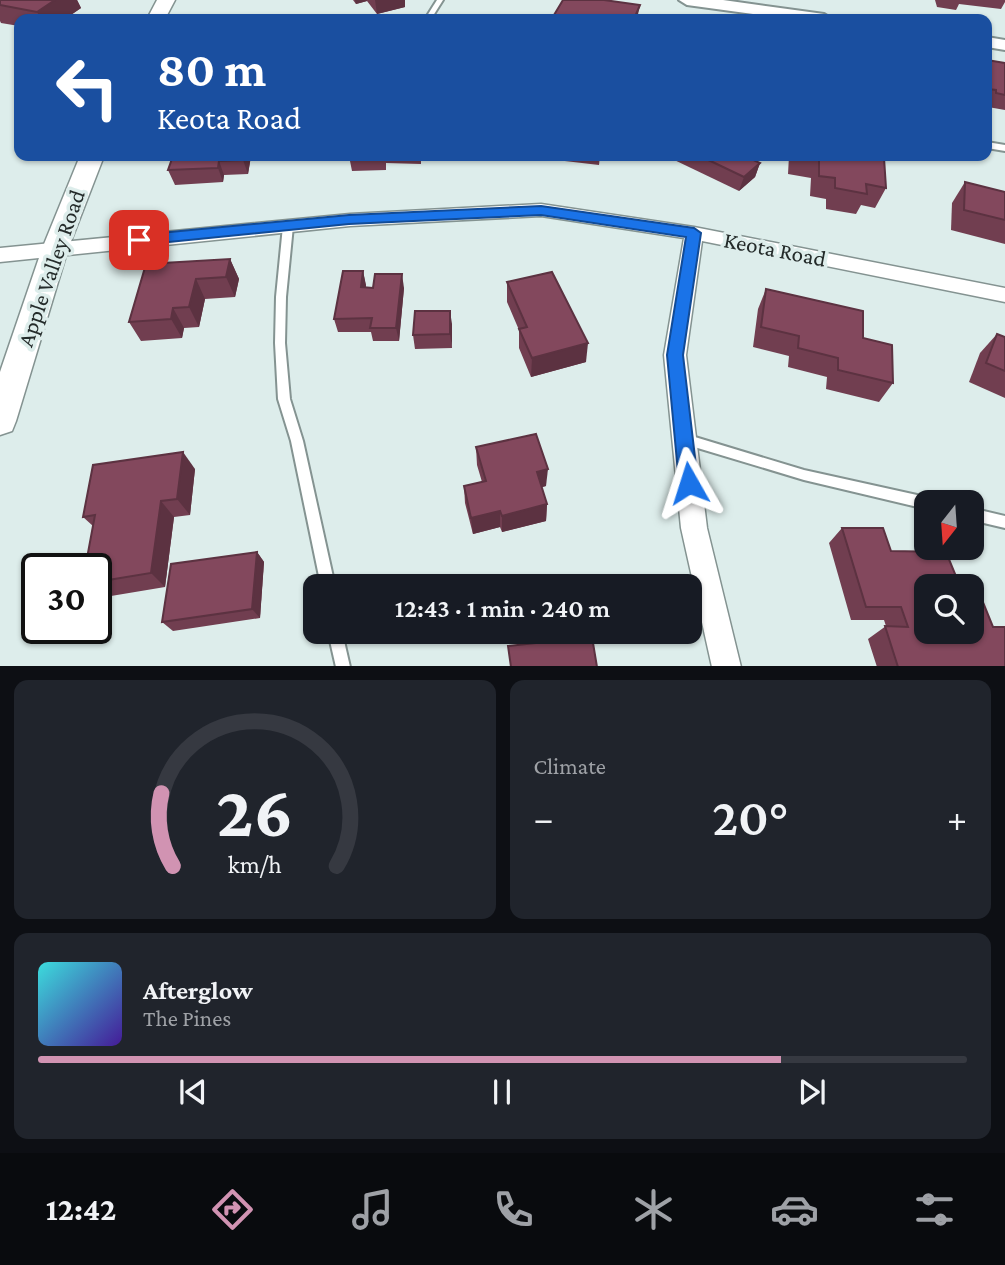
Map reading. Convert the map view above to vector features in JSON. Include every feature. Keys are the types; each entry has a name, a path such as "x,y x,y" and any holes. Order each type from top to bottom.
{"main road":[{"name":"Apple Valley Road","path":"0,421 55,249 90,161"}],"street":[{"path":"687,0 788,14"},
{"name":"Keota Road","path":"0,255 349,220 541,210 694,233 1005,295"},
{"path":"694,233 675,355 694,528 727,666"}],"lane":[{"path":"288,226 280,309 284,398 297,441 326,574"},
{"path":"684,438 804,475 914,500"},
{"path":"984,517 1005,522"},
{"path":"337,644 342,666"}],"building":[{"path":"0,0 55,0 37,12 0,5"},
{"path":"563,0 604,0 640,5 636,14 555,14"},
{"path":"992,61 1005,63 1005,95 996,93 996,90 992,90"},
{"path":"171,161 219,161 218,168 168,170"},
{"path":"710,161 760,163 744,177"},
{"path":"819,161 884,161 886,188 866,184 867,194 835,188 835,178 819,176"},
{"path":"965,182 1005,192 1005,220 964,210"},
{"path":"230,259 226,277 196,279 189,307 173,308 171,319 129,322 146,264"},
{"path":"343,271 363,271 361,287 373,288 375,274 402,274 396,328 370,328 372,318 334,319"},
{"path":"552,272 588,343 532,358 519,329 527,327 507,282"},
{"path":"766,289 863,311 863,338 892,345 893,383 838,370 838,358 798,348 799,336 761,327"},
{"path":"415,311 450,311 450,334 413,335"},
{"path":"997,334 1005,337 1005,371 986,363"},
{"path":"536,434 548,469 537,472 547,504 502,516 500,511 471,518 464,486 486,481 476,447"},
{"path":"183,452 177,499 161,501 151,573 112,579 112,553 88,553 95,515 83,517 93,465"},
{"path":"842,528 883,528 891,551 914,551 914,560 949,560 955,574 914,574 914,644 984,644 984,605 993,627 1005,627 1005,666 898,666 885,626 908,627 901,607 866,607"},
{"path":"257,552 252,609 162,622 171,564"},
{"path":"593,644 597,666 511,666 508,646"}],"route":[{"path":"139,240 349,220 541,210 694,233 675,355 689,483"}]}
